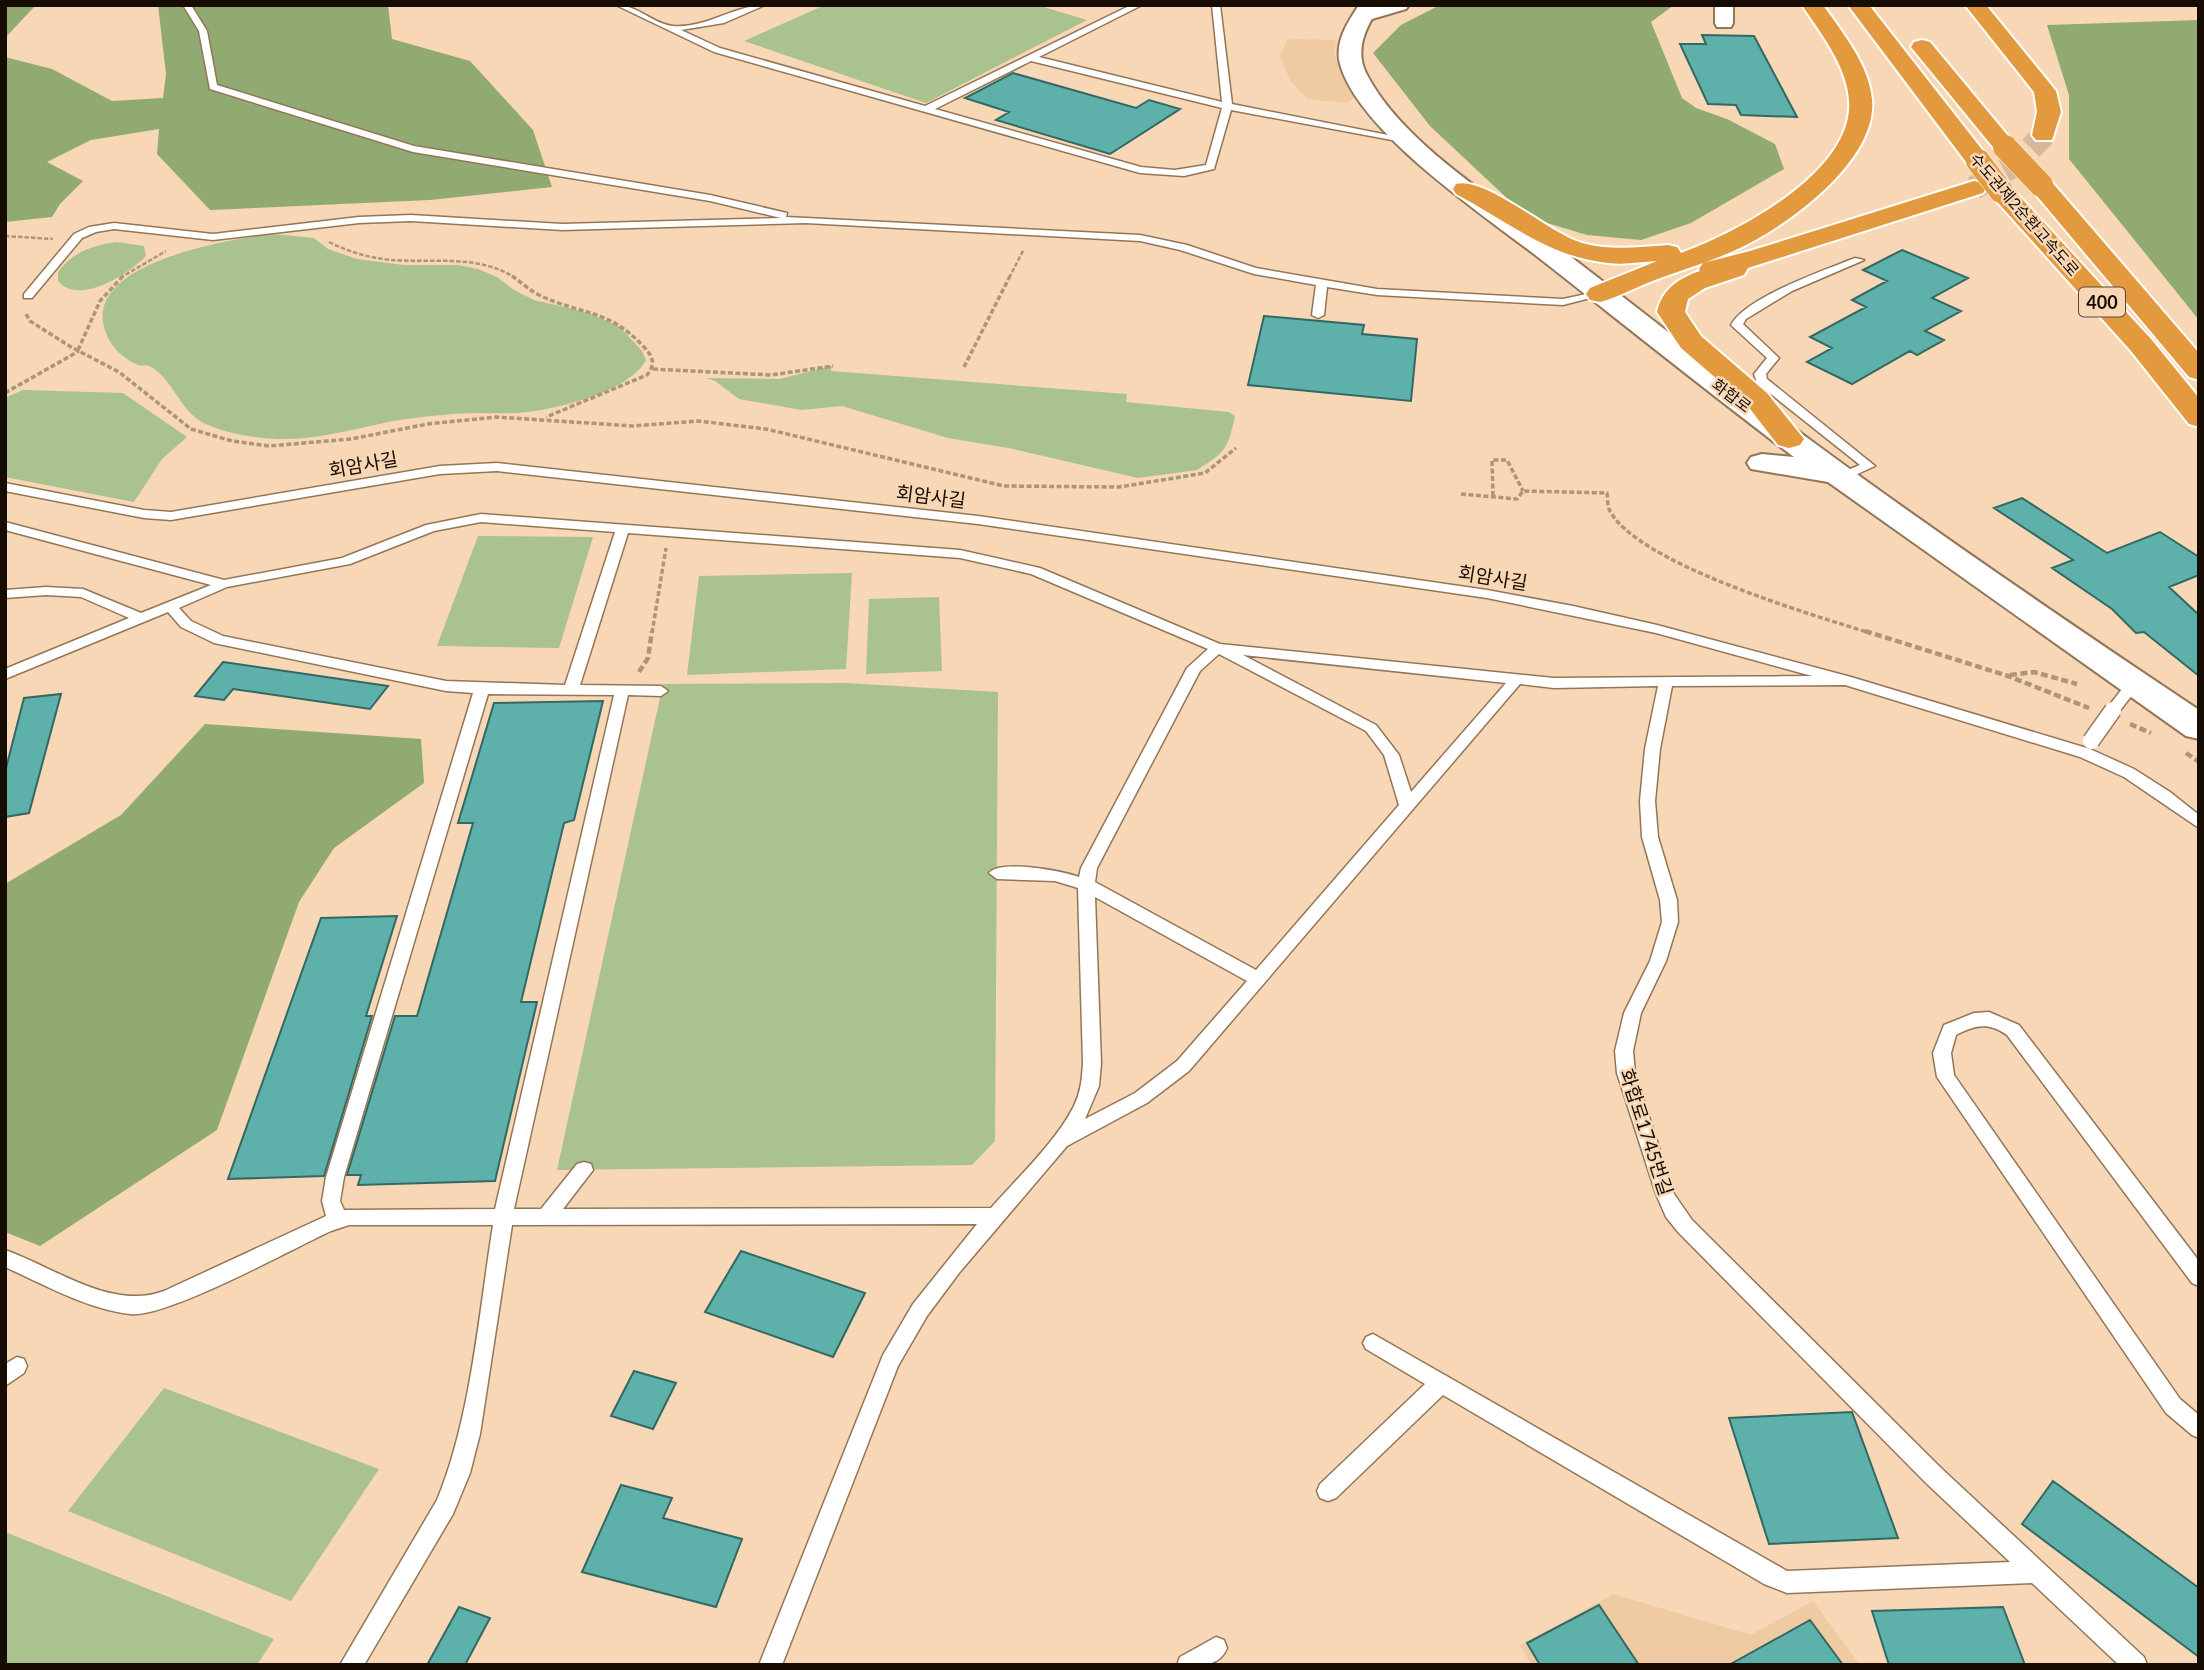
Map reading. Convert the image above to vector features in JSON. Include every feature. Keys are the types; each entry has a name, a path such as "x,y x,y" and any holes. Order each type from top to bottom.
{"highway":[{"path":"1600,294 1623,282 1732,242 1761,227 1819,182 1839,159 1855,130 1860,114 1861,96 1844,54 1812,5"},
{"name":"수도권제2순환고속도로","path":"1858,5 1978,160 1988,189 2141,345 2199,418"},
{"path":"1975,5 2027,65 2045,91 2049,112 2043,135"},
{"name":"수도권제2순환고속도로","path":"1909,32 2199,371"},
{"path":"1465,189 1553,240 1589,253 1610,256 1659,254 1732,242"},
{"path":"1600,294 1648,285 1759,257 1988,189"},
{"path":"1759,257 1691,285 1674,298 1671,312 1692,342 1757,399 1789,439"}],"main road":[{"name":"화합로","path":"1379,8 1349,43 1348,53 1354,73 1379,110 1408,140 1465,189 1789,439 2199,727"},
{"path":"1755,413 1770,431 1774,441 1774,447 1762,463 1804,467 1842,477"}],"lane":[{"path":"187,5 203,31 213,87 413,149 710,198 806,220"},
{"path":"620,5 717,50 1140,170 1186,173 1209,167 1227,106 1216,5"},
{"path":"637,14 651,5"},
{"path":"669,29 721,21 761,5"},
{"path":"925,110 1136,6"},
{"path":"1030,58 1155,92 1408,140"},
{"path":"28,296 74,240 93,229 114,226 201,237 359,220 426,218 562,227 806,220 1161,241 1254,271 1404,294 1563,302 1600,294"},
{"path":"1842,477 1869,466 1761,380 1760,374 1773,358 1737,325 1741,317 1788,289 1859,260"},
{"path":"1318,315 1322,283"},
{"name":"회암사길","path":"5,486 144,514 172,516 468,466 510,468 978,520 1487,594 1657,629 1846,681"},
{"path":"5,674 224,584 345,561 431,528 465,520 924,551 990,560 1035,571 1218,648 1371,728 1388,745 1396,761 1407,806"},
{"path":"5,526 224,584"},
{"path":"571,690 623,529"},
{"path":"5,594 46,591 83,593 141,618"},
{"path":"170,606 186,624 219,640 446,686 482,689 661,691"},
{"path":"770,1665 890,1362 920,1310 1058,1142 1082,1108 1090,1086 1092,1063 1086,885 1089,868 1194,668 1218,648 1554,682 1846,681 2088,747 2165,796 2199,823"},
{"path":"1058,1142 1141,1098 1183,1066 1517,679"},
{"name":"화합로1745번길","path":"1666,681 1647,779 1648,820 1657,867 1668,894 1671,919 1663,952 1629,1018 1623,1057 1665,1194 1673,1211 1934,1476 2136,1665"},
{"path":"2088,747 2107,711 2134,683"},
{"path":"338,1219 331,1201 335,1177 482,689"},
{"path":"351,1665 445,1507 459,1473 470,1434 503,1217 622,690"},
{"path":"998,873 1046,874 1086,885 1258,979"},
{"path":"2199,1277 2013,1030 1992,1018 1981,1018 1950,1030 1942,1046 1942,1065 1946,1077 2173,1406 2199,1428"},
{"path":"545,1217 584,1170"},
{"path":"5,1258 107,1300 146,1306 171,1297 338,1219 995,1216"},
{"path":"1373,1343 1772,1576 1787,1582 2036,1572"},
{"path":"1328,1491 1441,1383"},
{"path":"1188,1665 1216,1648"}],"path":[{"path":"316,225 329,242 353,252 398,261 474,264 507,273 543,297 604,314 627,327 652,356 653,369"},
{"path":"964,367 1032,234"},
{"path":"5,236 74,240"},
{"path":"5,393 78,351 89,317 106,290 161,254 201,237"},
{"path":"28,296 23,309 30,321 78,351 119,372 191,429 232,441 269,446 309,444 428,424 496,417 633,426 698,421 766,429 1004,486 1119,487 1205,473 1236,448"},
{"path":"542,419 633,383 653,369 771,375 833,366"},
{"path":"1493,496 1492,460 1507,460 1523,491"},
{"path":"1523,491 1607,493 1609,509 1631,534 1681,564 1762,598 2008,676 2107,711"},
{"path":"1461,494 1517,499 1523,491"},
{"path":"622,690 648,659 668,532"},
{"path":"2008,676 2034,672 2077,684"},
{"path":"2124,722 2159,736"},
{"path":"2182,750 2199,762"}],"shaded area":[{"path":"1287,39 1336,40 1334,54 1343,76 1358,95 1347,103 1307,99 1290,80 1280,57"},
{"path":"1613,1594 1751,1635 1813,1601 1860,1665 1532,1665 1520,1646"}],"green space":[{"path":"5,5 36,5 5,38"},
{"path":"158,5 388,5 392,39 470,61 533,130 552,187 430,200 210,210 157,154 159,129 91,140 47,162 83,181 60,204 52,217 5,222 5,57 52,69 112,101 163,98 166,74"},
{"path":"825,5 1037,5 1087,20 926,103 744,41"},
{"path":"1440,5 1674,5 1651,22 1682,98 1696,108 1727,119 1775,144 1784,169 1691,223 1641,240 1587,235 1527,217 1430,126 1373,53 1401,25"},
{"path":"2199,20 2199,320 2069,159 2069,95 2047,25"},
{"path":"273,234 314,238 328,249 357,259 404,265 458,265 478,269 497,277 534,300 589,313 620,327 642,351 646,360 638,371 610,389 542,410 415,418 301,438 256,437 208,425 190,413 157,371 149,366 131,362 115,348 107,336 103,322 106,301 120,283 169,257 227,241"},
{"path":"117,242 144,246 146,256 128,271 91,289 67,288 58,281 58,272 70,259 100,245"},
{"path":"832,366 831,371 1127,394 1126,402 1229,412 1235,416 1228,442 1207,464 1197,470 1138,478 1008,448 948,438 842,406 801,410 739,399 715,381 706,378 780,379"},
{"path":"23,390 123,393 187,437 162,459 134,502 5,477 5,398"},
{"path":"478,536 593,537 559,648 437,646"},
{"path":"852,573 846,669 687,675 699,576"},
{"path":"939,597 942,671 866,674 869,599"},
{"path":"845,683 998,692 995,1141 972,1165 557,1170 663,684"},
{"path":"205,724 421,739 424,783 334,848 299,902 217,1130 40,1246 5,1232 5,884 121,815"},
{"path":"164,1388 379,1469 291,1601 68,1511"},
{"path":"5,1532 274,1639 257,1665 5,1665"}],"building":[{"path":"1702,35 1754,36 1797,117 1741,115 1736,105 1708,104 1680,44 1706,44"},
{"path":"1013,73 1136,108 1149,100 1180,109 1110,154 996,120 1009,112 965,98"},
{"path":"1902,250 1968,278 1932,298 1961,311 1925,331 1944,340 1917,355 1910,351 1852,384 1807,362 1832,348 1810,337 1866,307 1852,300 1887,281 1863,270"},
{"path":"1264,316 1364,325 1362,334 1417,339 1411,401 1248,385"},
{"path":"2022,498 2107,553 2160,532 2199,557 2199,575 2169,587 2199,615 2199,676 2144,632 2136,633 2112,609 2052,568 2073,560 1994,508"},
{"path":"223,662 388,686 370,709 233,689 224,700 195,696"},
{"path":"61,694 29,813 5,817 5,772 24,698"},
{"path":"603,701 574,820 564,823 521,1002 537,1002 495,1181 358,1185 361,1175 347,1175 395,1016 417,1016 473,823 458,823 494,703"},
{"path":"397,916 366,1016 372,1016 324,1176 228,1179 321,918"},
{"path":"741,1251 865,1293 833,1357 705,1312"},
{"path":"634,1371 676,1383 653,1429 611,1416"},
{"path":"1852,1412 1898,1538 1769,1544 1729,1418"},
{"path":"2053,1481 2199,1588 2199,1657 2022,1524"},
{"path":"621,1485 672,1498 663,1518 742,1539 716,1607 582,1572"},
{"path":"1599,1605 1639,1665 1540,1665 1527,1643"},
{"path":"459,1607 490,1618 465,1665 427,1665"},
{"path":"2003,1607 2025,1665 1889,1665 1872,1611"},
{"path":"1810,1620 1843,1665 1729,1665"}],"tunnel":[{"path":"1974,188 2013,166 2044,135"}]}
